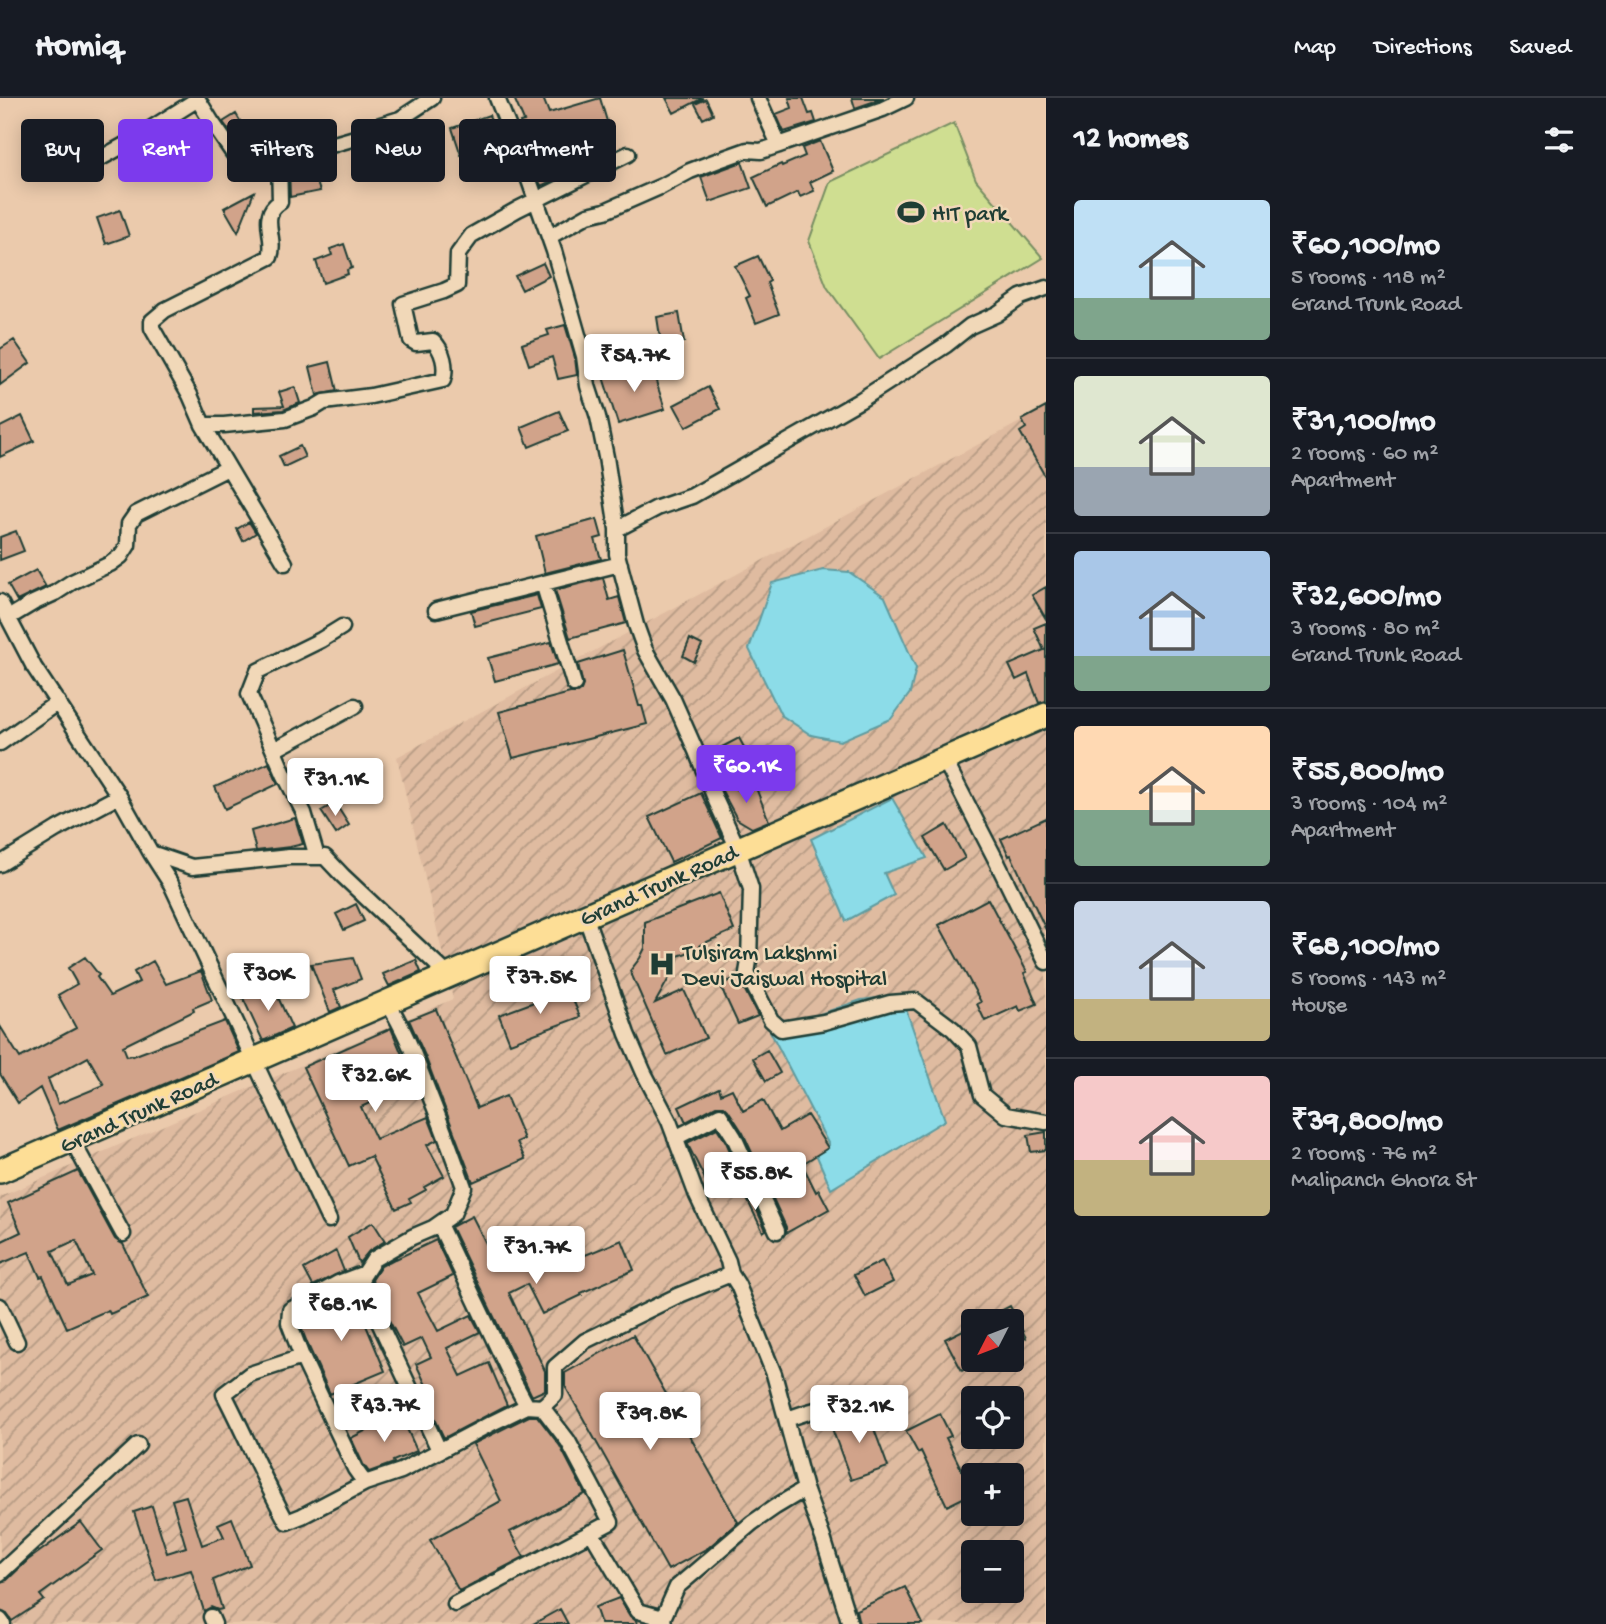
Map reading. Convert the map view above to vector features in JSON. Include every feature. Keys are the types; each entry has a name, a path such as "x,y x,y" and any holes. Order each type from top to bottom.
{"main road":[{"name":"Grand Trunk Road","path":"0,1171 1046,715"}],"street":[{"path":"337,143 400,119 432,98"},
{"path":"497,98 549,237 584,356 588,386 606,457 617,529 617,554 636,625 645,650 673,699 738,849 751,889 747,973 771,1020 782,1029 824,1022 890,1003 916,1001 953,1028 969,1046 982,1095 1006,1115 1046,1122"},
{"path":"758,98 779,145"},
{"path":"549,237 589,215 605,211 690,171 747,150 761,151 851,121 906,98"},
{"path":"104,156 197,99 227,144"},
{"path":"203,425 285,419 324,402 371,396 443,380 445,369 438,346 433,341 416,343 411,340 403,304 457,285 458,254 472,236 628,154"},
{"path":"280,182 280,202 268,213 272,251 270,257 165,310 152,321 152,327 190,395 203,425 285,563"},
{"path":"617,529 657,508 692,496 869,394 946,345 970,326 997,314 1021,297 1046,288"},
{"path":"586,371 667,352"},
{"path":"228,468 136,514 129,524 128,545 121,556 110,564 33,603 3,609 34,667 119,796 177,896 330,1220"},
{"path":"436,610 620,564"},
{"path":"543,583 575,684"},
{"path":"317,857 304,813 249,694 258,671 342,627"},
{"path":"0,743 58,702"},
{"path":"274,750 355,706"},
{"path":"944,759 1046,962"},
{"path":"0,864 57,829 119,796"},
{"path":"151,853 192,867 289,857 325,857 448,975"},
{"path":"585,915 626,1034 669,1121 697,1196 728,1261 731,1274 774,1374 805,1489 850,1624"},
{"path":"387,1002 411,1047 464,1187 453,1214 374,1259 360,1279 439,1450"},
{"path":"676,1138 720,1115 734,1137 777,1231"},
{"path":"72,1140 124,1234"},
{"path":"439,1224 527,1406"},
{"path":"365,1273 338,1283 290,1310 289,1322 302,1357 355,1469 365,1483"},
{"path":"302,1357 250,1374 224,1394 287,1522 365,1483 401,1471 527,1406 542,1407 555,1395 555,1367 585,1341 677,1296 731,1274"},
{"path":"0,1306 17,1342"},
{"path":"787,1419 866,1399"},
{"path":"455,1604 611,1522 568,1441 542,1407"},
{"path":"0,1573 138,1445"},
{"path":"591,1532 638,1611 663,1621 677,1587 752,1523 805,1489"}],"shaded area":[{"path":"1046,408 1046,1624 0,1624 0,1197 453,999 397,757"}],"green space":[{"name":"HIT park","path":"954,123 976,180 1043,258 879,359 827,287 809,241 830,182"}],"water":[{"path":"823,570 849,572 885,597 916,668 910,693 891,719 840,741 811,735 781,715 749,649 772,583"},
{"path":"892,798 927,858 884,873 894,895 846,921 811,839"},
{"path":"901,995 945,1120 831,1189 816,1154 829,1145 770,1031 861,1000"}],"building":[{"path":"514,98 543,98 549,113 600,98 606,119 523,119"},
{"path":"666,98 703,98 674,113"},
{"path":"789,98 803,98 809,114 813,113 816,122 784,132 776,114 792,108"},
{"path":"852,98 884,98 855,108"},
{"path":"706,99 713,114 703,119 695,104"},
{"path":"459,126 459,149 452,128"},
{"path":"820,141 833,171 810,182 814,191 800,197 798,192 767,207 753,177 805,156 802,148"},
{"path":"742,162 751,188 710,202 701,177"},
{"path":"290,182 317,182 320,191 290,197"},
{"path":"254,192 238,232 224,208"},
{"path":"120,210 129,236 106,244 97,218"},
{"path":"344,244 352,268 347,270 348,274 323,283 316,261 332,255 330,249"},
{"path":"758,256 770,281 767,283 779,314 756,323 746,298 750,296 735,266"},
{"path":"543,263 549,276 522,290 515,276"},
{"path":"679,313 684,342 661,343 657,317"},
{"path":"565,325 577,375 558,379 552,357 529,365 522,344 549,335 547,330"},
{"path":"14,340 30,363 0,385 0,349"},
{"path":"330,362 337,391 317,395 310,367"},
{"path":"651,366 665,409 618,424 603,377"},
{"path":"295,387 300,403 283,410 254,412 254,407 284,406 279,392"},
{"path":"708,387 720,409 686,427 674,405"},
{"path":"1046,407 1046,478 1020,432 1026,428 1022,420"},
{"path":"559,411 568,431 529,447 521,427"},
{"path":"22,416 34,441 0,457 0,427"},
{"path":"300,446 305,457 284,467 279,456"},
{"path":"597,519 602,537 595,539 601,559 545,573 536,536"},
{"path":"249,522 256,533 243,541 237,529"},
{"path":"16,531 24,551 0,560 0,537"},
{"path":"36,570 46,587 17,601 8,585"},
{"path":"603,578 609,600 619,597 626,623 570,638 555,590"},
{"path":"1046,587 1046,619 1032,595"},
{"path":"537,595 541,609 475,626 471,611"},
{"path":"1046,623 1046,701 1039,703 1028,674 1016,680 1009,665 1044,650 1034,628"},
{"path":"690,639 702,645 694,662 683,656"},
{"path":"551,642 558,664 495,681 488,658"},
{"path":"623,650 647,724 513,758 499,712 577,693 583,685 578,664"},
{"path":"739,738 745,749 728,759 722,747"},
{"path":"269,763 278,784 225,809 215,787"},
{"path":"733,783 736,789 754,783 769,821 752,828 737,819 721,789"},
{"path":"701,793 722,838 671,862 649,817"},
{"path":"335,803 349,825 336,834 321,811"},
{"path":"295,818 303,844 256,851 251,831"},
{"path":"1046,818 1046,930 1001,839"},
{"path":"947,825 965,858 944,870 925,838"},
{"path":"719,893 734,930 700,945 701,948 678,956 677,964 655,1003 684,990 706,1038 667,1055 630,971 645,948 645,922"},
{"path":"988,899 1027,972 1024,973 1037,1004 1020,1011 1018,1006 985,1021 977,1004 981,1002 939,925"},
{"path":"356,904 364,921 344,930 336,914"},
{"path":"85,957 110,996 139,982 134,972 153,961 166,984 201,971 212,1000 123,1046 127,1056 225,1021 239,1052 58,1130 40,1088 18,1103 0,1074 0,1026 20,1058 76,1028 58,995 77,984 68,968","holes":["88,1057 104,1085 58,1104 48,1079"]},
{"path":"353,958 361,979 334,990 341,1007 330,1012 311,964"},
{"path":"416,960 421,972 389,986 383,974"},
{"path":"738,977 758,1016 738,1024 720,985"},
{"path":"272,984 292,1028 263,1041 243,998"},
{"path":"569,989 580,1017 510,1043 499,1015"},
{"path":"436,1009 477,1108 506,1096 524,1139 517,1142 525,1159 473,1182 409,1020"},
{"path":"391,1028 416,1088 397,1096 395,1091 361,1107 376,1139 428,1117 437,1140 427,1145 444,1176 424,1187 426,1190 409,1199 411,1202 396,1209 371,1156 349,1166 303,1067"},
{"path":"767,1050 780,1073 766,1081 753,1058"},
{"path":"719,1088 721,1094 732,1089 743,1111 763,1100 780,1131 807,1115 828,1148 802,1164 816,1192 819,1190 829,1209 786,1233 786,1227 743,1133 728,1110 724,1106 716,1106 686,1122 679,1107"},
{"path":"717,1128 740,1174 710,1189 687,1143"},
{"path":"1046,1132 1046,1150 1031,1152 1028,1135"},
{"path":"78,1171 115,1239 123,1244 148,1297 110,1314 108,1310 67,1328 29,1252 0,1264 0,1242 21,1232 8,1203","holes":["76,1240 92,1275 68,1285 52,1251"]},
{"path":"749,1193 766,1230 763,1232 745,1195"},
{"path":"472,1216 498,1267 566,1234 578,1258 622,1240 634,1270 581,1293 582,1295 542,1314 527,1284 509,1293 545,1371 545,1390 532,1396 451,1227"},
{"path":"373,1222 385,1241 369,1251 359,1263 348,1237"},
{"path":"436,1240 453,1276 418,1293 438,1331 471,1315 480,1332 447,1348 461,1376 489,1363 507,1405 444,1438 427,1402 433,1400 416,1364 431,1357 422,1338 403,1347 380,1303 372,1280 381,1266"},
{"path":"336,1251 344,1271 313,1286 304,1269"},
{"path":"882,1261 893,1282 865,1296 854,1275"},
{"path":"351,1289 385,1371 330,1394 308,1345 299,1316"},
{"path":"961,1331 961,1369 945,1339"},
{"path":"633,1335 738,1522 708,1548 668,1570 565,1386 565,1373"},
{"path":"867,1410 888,1467 851,1480 830,1423"},
{"path":"400,1413 417,1451 369,1472 351,1438"},
{"path":"940,1414 951,1436 946,1438 961,1469 961,1499 947,1506 921,1451 918,1453 906,1431"},
{"path":"529,1416 537,1416 560,1446 585,1494 510,1532 524,1557 459,1591 430,1540 501,1501 473,1444"},
{"path":"186,1496 202,1545 224,1537 218,1524 232,1518 250,1565 213,1580 222,1609 211,1607 204,1611 191,1570 156,1580 134,1512 152,1506 167,1553 186,1547 172,1500"},
{"path":"81,1522 102,1550 40,1595 44,1600 12,1621 7,1614 0,1611 0,1582 7,1580 28,1560"},
{"path":"905,1587 923,1624 859,1624 856,1610"},
{"path":"619,1598 638,1624 601,1624 595,1607"},
{"path":"560,1609 568,1624 533,1624"}],"place":[{"name":"HIT park","path":"911,212"},
{"name":"Tulsiram Lakshmi Devi Jaiswal Hospital","path":"662,964"}]}
